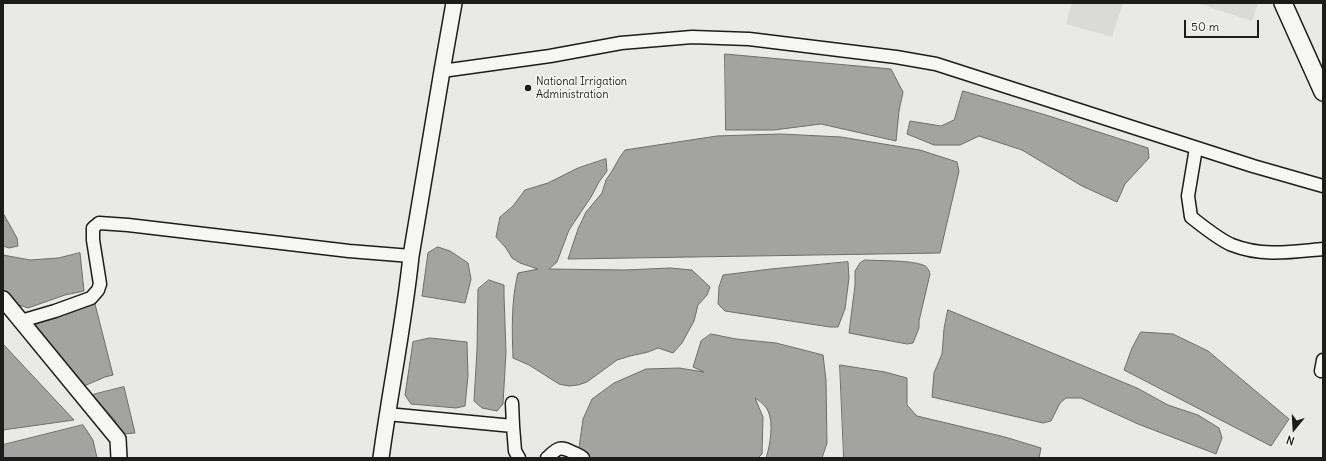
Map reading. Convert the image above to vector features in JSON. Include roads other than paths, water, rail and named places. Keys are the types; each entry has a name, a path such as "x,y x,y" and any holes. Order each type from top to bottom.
{"main road":[{"path":"1283,3 1323,92"}],"street":[{"path":"381,458 411,256 454,3"},
{"path":"442,71 550,56 621,43 692,37 749,39 896,57 936,64 1196,148 1323,186"},
{"path":"1196,148 1188,196 1191,217 1230,245 1260,253 1281,254 1323,249"},
{"path":"21,321 91,298 98,290 100,284 93,240 93,228 99,223 143,226 411,256"},
{"path":"3,299 118,439 119,458"},
{"path":"512,403 515,451 519,458"},
{"path":"387,414 513,426"},
{"path":"547,458 557,448 561,448 567,449 583,458"}],"place":[{"name":"National Irrigation Administration","path":"528,88"}]}
